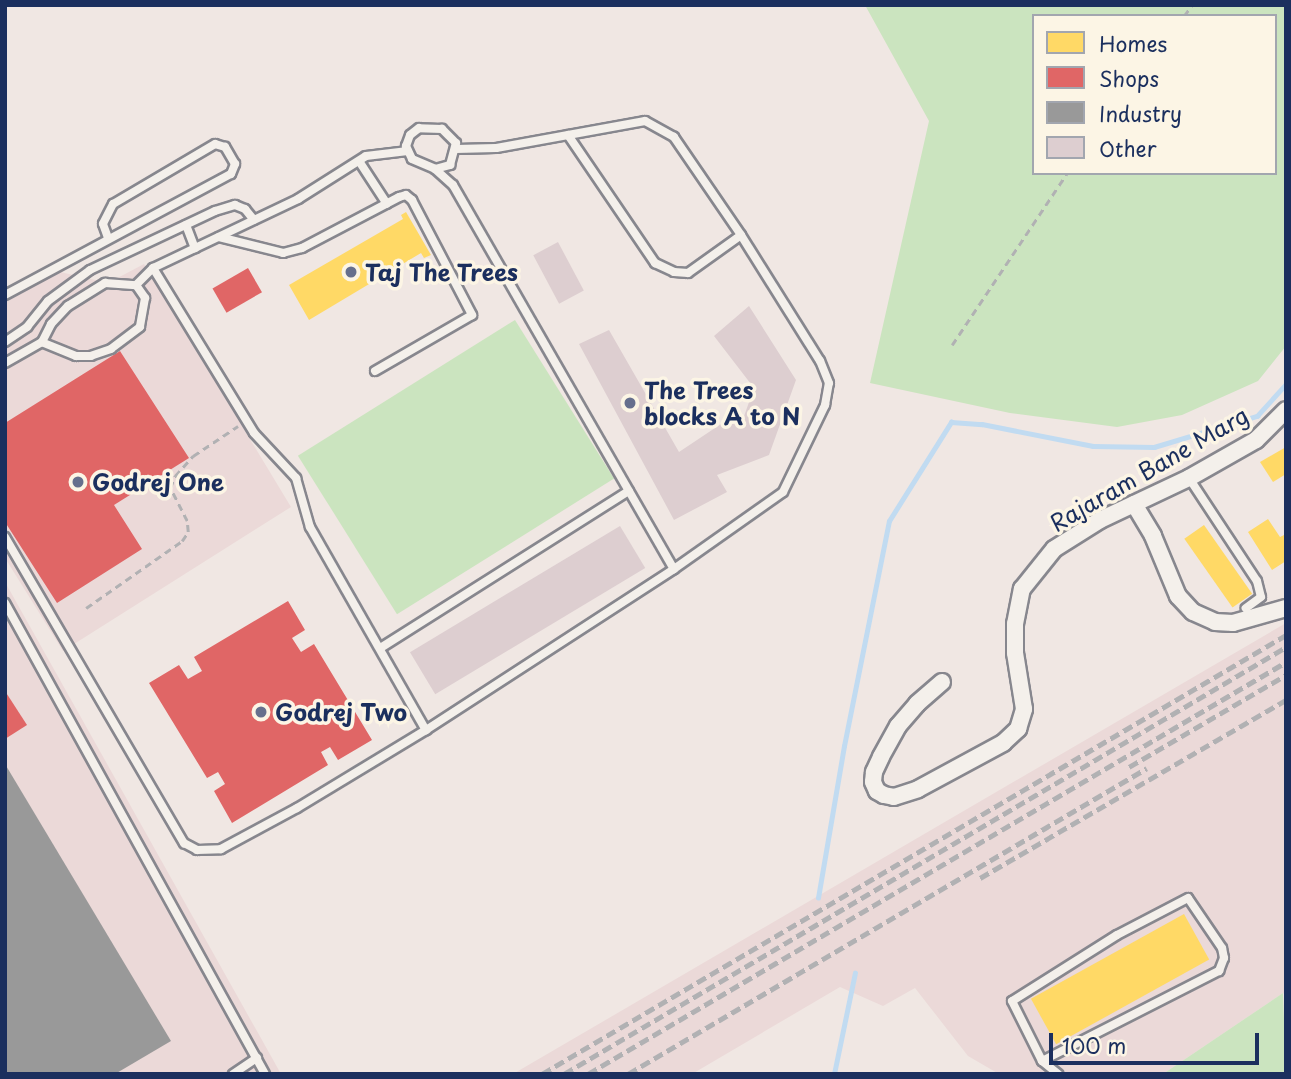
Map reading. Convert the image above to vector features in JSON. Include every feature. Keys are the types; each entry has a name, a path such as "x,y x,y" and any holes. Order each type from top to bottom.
{"street":[{"name":"Rajaram Bane Marg","path":"942,682 917,704 898,726 881,757 873,782 877,791 884,795 894,797 918,789 1003,743 1018,729 1024,709 1015,624 1022,589 1054,549 1100,520 1189,478 1256,440 1286,410"},
{"path":"1134,504 1153,536 1178,596 1193,612 1215,622 1233,622 1286,608"}],"lane":[{"path":"5,537 184,843 197,850 221,849 426,730 674,569 783,492 825,405 829,383 820,361 741,235 674,137 645,121 496,148 456,149"},
{"path":"435,169 450,165 456,143 452,136 431,127 419,128 410,135 406,146 412,159 435,169 453,185 674,569"},
{"path":"568,135 655,263 674,272 688,273 741,235"},
{"path":"5,295 231,174 235,164 225,147 215,144 113,204 103,224 108,238"},
{"path":"136,285 153,268 299,199 366,156 408,151"},
{"path":"359,161 387,204"},
{"path":"219,237 283,253 302,248 399,197 406,195 412,200 472,315 376,371"},
{"path":"5,342 27,327 55,295 90,270 215,211 235,205 245,209 254,220"},
{"path":"186,225 195,248"},
{"path":"153,268 254,433 296,478 310,527 382,647 426,730"},
{"path":"90,270 99,286"},
{"path":"5,363 41,342 51,324 68,306 99,286 121,282 136,285 145,298 145,310 139,327 120,344 91,356 76,356 41,342"},
{"path":"1189,478 1257,581 1261,597 1246,608"},
{"path":"382,647 629,491"},
{"path":"5,603 265,1074"},
{"path":"1042,1061 1219,971 1224,958 1222,948 1188,898 1117,935 1012,1001 1042,1061 1058,1074"},
{"path":"233,1074 257,1058"}],"path":[{"path":"952,345 1066,175"},
{"path":"86,608 182,541 188,532 187,521 170,488 175,476 193,456 247,420"}],"shaded area":[{"name":"Godrej One","path":"144,264 291,507 63,651 5,558 5,299 56,271 108,283"},
{"path":"5,582 281,1074 5,1074"},
{"path":"1286,623 1286,997 1283,993 1163,1074 999,1074 968,1056 915,988 883,1006 840,987 692,1074 513,1074"}],"green space":[{"path":"865,5 1286,5 1286,346 1258,381 1182,415 1117,427 1010,413 870,383 929,121"},
{"path":"515,320 614,479 397,614 298,456"},
{"path":"1283,993 1286,1074 1163,1074"}],"building: Homes":[{"name":"Taj The Trees","path":"406,212 431,255 424,258 421,253 309,320 289,285 403,219 401,215"},
{"path":"1286,447 1286,474 1273,482 1260,462"},
{"path":"1268,519 1280,537 1286,534 1286,561 1272,570 1248,532"},
{"path":"1204,525 1252,594 1233,608 1184,539"},
{"path":"1184,914 1209,959 1056,1044 1031,999"}],"building: Shops":[{"path":"248,268 262,292 226,313 212,288"},
{"name":"Godrej One","path":"120,351 189,458 114,505 142,549 57,603 5,522 5,423"},
{"path":"635,398 645,414 632,422 622,406"},
{"path":"652,419 665,442 648,451 635,428"},
{"path":"669,454 684,480 671,487 655,463"},
{"name":"Godrej Two","path":"288,601 305,630 292,638 301,652 314,644 372,740 338,760 330,747 321,752 328,765 232,823 214,791 225,784 218,772 207,778 149,683 179,665 188,679 202,671 194,657"},
{"path":"5,691 27,725 5,739"}],"building: Industry":[{"path":"5,764 171,1041 115,1074 5,1074"}],"building: Other":[{"path":"558,242 584,291 559,304 533,255"},
{"name":"The Trees blocks A to N","path":"749,306 796,380 769,455 717,475 727,492 674,520 579,344 609,330 679,452 730,418 742,422 754,388 714,336"},
{"path":"620,526 645,568 435,694 410,652"}],"waterway":[{"path":"818,898 844,746 889,521 951,422 982,424 1093,446 1154,447 1257,416 1286,384"},
{"path":"834,1074 855,973"}],"railway":[{"path":"542,1074 1286,635"},
{"path":"564,1074 1286,647"},
{"path":"588,1074 1286,662"},
{"path":"1129,767 1286,675"},
{"path":"980,878 1286,700"},
{"path":"628,1074 1147,768"}],"place":[{"name":"Taj The Trees","path":"351,272"},
{"name":"The Trees blocks A to N","path":"630,403"},
{"name":"Godrej One","path":"78,482"},
{"name":"Godrej Two","path":"261,712"}]}
